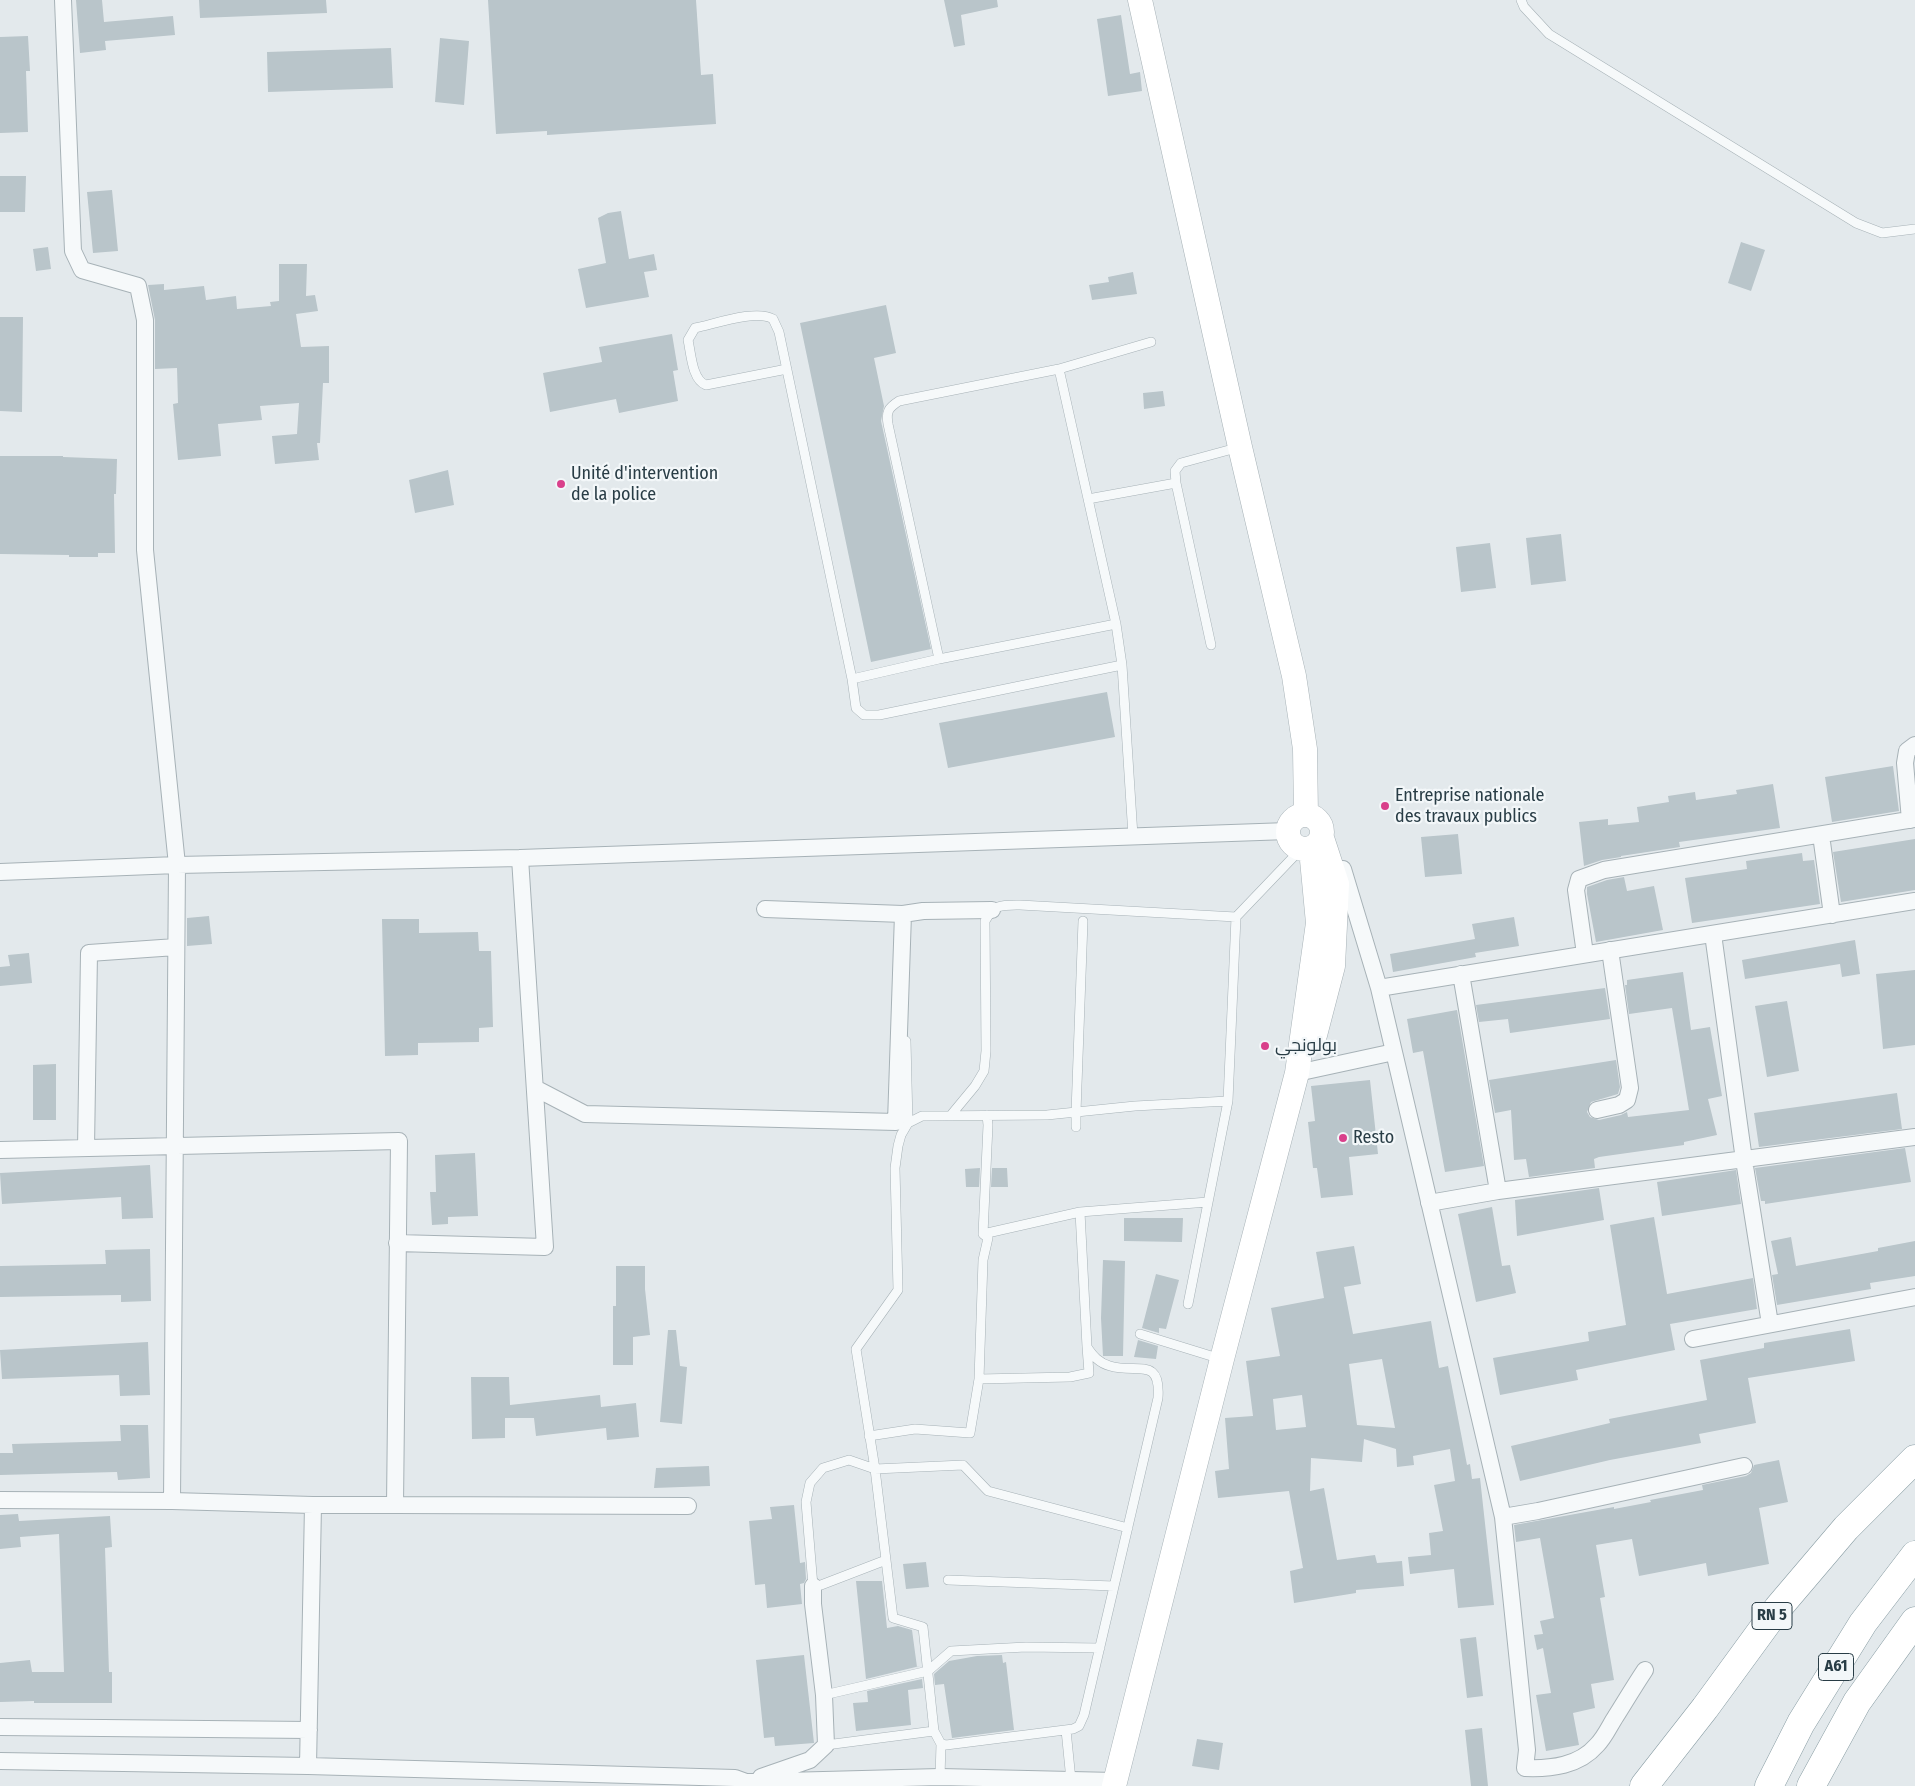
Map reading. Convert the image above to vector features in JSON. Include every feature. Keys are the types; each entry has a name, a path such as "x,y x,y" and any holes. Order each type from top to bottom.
{"highway":[{"name":"RN 5","path":"1644,1786 1705,1708 1778,1608 1846,1528 1915,1459"},
{"name":"A61","path":"1769,1786 1801,1723 1863,1624 1915,1555"},
{"name":"A61","path":"1811,1786 1857,1702 1915,1621"},
{"path":"1857,1702 1894,1670 1915,1642"}],"main road":[{"path":"1115,1783 1222,1359 1297,1073 1318,923 1308,835 1305,749 1294,676 1240,447 1140,0"}],"street":[{"path":"63,0 73,251 82,270 138,286 145,320 145,550 177,864 172,1500"},
{"path":"1585,954 1576,890 1579,879 1604,870 1913,820 1905,763 1907,750 1915,745"},
{"path":"0,872 177,864 520,858 1133,836 1308,835 1343,869 1379,988 1503,1517 1527,1750 1526,1768 1558,1766 1574,1762 1598,1745 1645,1670"},
{"path":"1821,835 1832,915"},
{"path":"397,1243 545,1247 520,858"},
{"path":"1379,988 1915,901"},
{"path":"765,909 903,914 923,911 992,910"},
{"path":"535,1088 585,1114 896,1122 903,914"},
{"path":"1713,934 1744,1160 1770,1324"},
{"path":"86,1148 89,954 176,946"},
{"path":"1597,1110 1619,1105 1627,1100 1630,1088 1610,950"},
{"path":"1460,974 1498,1191"},
{"path":"1297,1073 1394,1052"},
{"path":"1429,1203 1498,1191 1915,1137"},
{"path":"0,1150 398,1141 395,1505"},
{"path":"1694,1339 1915,1296"},
{"path":"1503,1517 1744,1466"},
{"path":"0,1500 172,1500 313,1505 688,1506"},
{"path":"308,1766 313,1505"},
{"path":"746,1784 810,1760 826,1745 824,1695 813,1604 813,1586"},
{"path":"0,1727 309,1730"},
{"path":"0,1761 308,1766 735,1778 746,1784 940,1777 1115,1783"}],"lane":[{"path":"1521,0 1524,8 1549,34 1856,223 1882,233 1915,229"},
{"path":"786,369 706,385 700,383 697,378 688,340 695,328 754,315 767,315 773,318 779,332 852,679 856,708 864,715 878,715 1122,665"},
{"path":"939,659 886,415 889,407 899,402 1059,369 1151,342"},
{"path":"1059,369 1116,624 1122,665 1133,836"},
{"path":"1211,644 1175,471 1181,463 1240,447"},
{"path":"1088,499 1176,483"},
{"path":"852,679 939,659 1116,624"},
{"path":"1188,1304 1228,1101 1236,917 1308,835"},
{"path":"951,1115 975,1086 984,1071 986,1051 985,921 992,910 1004,905 1020,905 1236,917"},
{"path":"903,914 908,1123 901,1135 895,1168 898,1290 856,1349 876,1469 893,1618 923,1628 934,1732 940,1744 940,1777"},
{"path":"1076,1127 1083,921"},
{"path":"908,1123 922,1116 1047,1115 1135,1106 1228,1101"},
{"path":"983,1234 987,1115"},
{"path":"983,1234 1080,1212 1208,1202"},
{"path":"979,1379 1070,1377 1089,1373 1080,1212"},
{"path":"870,1436 915,1429 970,1433 979,1379 983,1260 988,1238 983,1234"},
{"path":"1140,1334 1222,1359"},
{"path":"940,1744 946,1745 1066,1730 1079,1726 1084,1715 1158,1398 1158,1385 1155,1375 1148,1370 1111,1366 1095,1359 1087,1347"},
{"path":"886,1560 821,1585 813,1586 806,1502 810,1483 823,1468 837,1462 849,1460 876,1469 962,1465 988,1491 1128,1528"},
{"path":"948,1580 1114,1586"},
{"path":"824,1695 928,1671 951,1651 1026,1647 1100,1648"},
{"path":"1066,1730 1071,1780"},
{"path":"826,1745 934,1732"}],"building":[{"path":"76,0 102,0 104,22 173,16 175,35 105,41 106,50 80,53"},
{"path":"199,0 326,0 327,13 200,18"},
{"path":"488,0 696,0 701,75 713,74 716,124 547,135 547,131 496,134"},
{"path":"944,0 997,0 998,7 961,15 965,45 954,47"},
{"path":"1121,15 1130,74 1140,72 1142,91 1108,96 1097,19"},
{"path":"28,36 30,71 26,71 28,132 0,133 0,37"},
{"path":"440,38 469,41 464,105 435,102"},
{"path":"391,48 393,88 268,92 267,52"},
{"path":"0,176 26,176 25,212 0,212"},
{"path":"112,190 118,251 93,253 87,192"},
{"path":"621,211 629,259 654,254 657,270 644,272 649,297 586,308 578,269 606,263 598,218 608,213"},
{"path":"1741,242 1765,250 1751,291 1728,283"},
{"path":"48,247 51,269 36,271 33,249"},
{"path":"279,264 307,264 306,296 315,295 318,311 296,314 301,347 329,346 329,383 323,383 320,443 317,443 319,460 275,464 272,436 297,434 299,403 260,406 262,420 218,424 221,456 178,460 173,404 178,403 177,368 155,369 155,320 148,285 164,284 164,290 204,286 206,300 236,296 237,309 271,306 270,302 279,301"},
{"path":"1133,272 1137,294 1092,300 1089,285 1109,282 1108,277"},
{"path":"886,305 896,353 874,358 884,406 881,421 931,649 871,662 800,323"},
{"path":"0,317 23,317 22,412 0,411"},
{"path":"672,334 678,370 673,371 678,401 619,413 616,399 550,412 543,373 602,362 599,347"},
{"path":"1163,391 1165,406 1144,409 1143,393"},
{"path":"0,456 63,456 117,459 116,494 114,494 115,553 98,553 98,557 0,554"},
{"path":"448,470 454,505 415,513 409,480"},
{"path":"1561,534 1566,581 1531,585 1526,538"},
{"path":"1490,543 1496,588 1461,592 1456,547"},
{"path":"1107,692 1115,737 948,768 939,723"},
{"path":"1893,766 1899,811 1832,822 1825,777"},
{"path":"1773,784 1780,828 1679,842 1680,847 1621,856 1584,866 1579,822 1608,819 1608,825 1639,822 1637,807 1669,802 1668,796 1695,792 1696,800 1737,794 1736,790"},
{"path":"1458,834 1462,874 1425,877 1421,837"},
{"path":"1915,839 1915,890 1841,902 1833,852"},
{"path":"1802,853 1803,861 1814,860 1820,904 1692,923 1685,878 1747,869 1746,861"},
{"path":"1624,877 1627,891 1654,886 1663,930 1596,942 1587,887 1607,880"},
{"path":"209,916 212,944 187,946 187,918"},
{"path":"1514,917 1519,946 1475,953 1476,957 1393,972 1390,954 1475,939 1472,924"},
{"path":"382,919 419,919 419,933 478,932 479,951 491,951 493,1027 479,1028 479,1042 418,1043 418,1055 385,1056"},
{"path":"1855,940 1860,974 1842,977 1840,964 1745,979 1742,960"},
{"path":"29,953 32,983 0,986 0,967 10,966 8,955"},
{"path":"1915,970 1915,1045 1883,1049 1876,974"},
{"path":"1683,972 1691,1030 1710,1027 1722,1096 1708,1099 1717,1135 1684,1142 1684,1145 1599,1157 1594,1159 1595,1168 1529,1177 1526,1159 1514,1160 1511,1110 1495,1113 1489,1080 1616,1060 1620,1087 1618,1094 1591,1102 1587,1112 1590,1117 1599,1120 1627,1112 1628,1117 1689,1110 1672,1008 1629,1014 1625,985 1627,985 1627,980"},
{"path":"1605,988 1610,1019 1510,1033 1508,1019 1479,1022 1476,1005"},
{"path":"1787,1001 1799,1071 1767,1077 1755,1006"},
{"path":"1457,1010 1484,1166 1445,1172 1423,1051 1413,1053 1407,1019"},
{"path":"56,1064 56,1120 33,1120 33,1065"},
{"name":"Resto","path":"1370,1080 1378,1154 1349,1157 1353,1195 1321,1198 1317,1168 1313,1168 1308,1122 1315,1121 1311,1086"},
{"path":"1897,1093 1902,1129 1759,1147 1754,1113"},
{"path":"1905,1148 1911,1182 1765,1204 1765,1201 1761,1201 1755,1168"},
{"path":"475,1153 478,1216 448,1217 448,1224 432,1225 430,1192 436,1192 435,1155"},
{"path":"150,1165 153,1218 122,1219 121,1197 2,1204 0,1173"},
{"path":"980,1168 979,1187 966,1187 965,1169"},
{"path":"992,1168 1007,1168 1008,1187 991,1187"},
{"path":"1736,1170 1741,1204 1662,1216 1657,1182"},
{"path":"1599,1188 1604,1220 1517,1236 1515,1200"},
{"path":"1492,1207 1502,1266 1510,1265 1516,1293 1476,1302 1458,1214"},
{"path":"1654,1217 1667,1294 1753,1278 1757,1309 1670,1324 1675,1350 1576,1370 1578,1380 1500,1395 1493,1358 1589,1341 1588,1332 1626,1325 1610,1225"},
{"path":"1124,1218 1183,1218 1182,1242 1124,1241"},
{"path":"1791,1237 1796,1266 1878,1251 1878,1248 1915,1241 1915,1276 1870,1283 1871,1289 1777,1305 1772,1275 1778,1274 1771,1241"},
{"path":"1354,1246 1361,1284 1344,1287 1353,1334 1431,1321 1439,1368 1448,1366 1467,1465 1470,1464 1472,1479 1480,1478 1494,1605 1458,1608 1454,1569 1410,1574 1408,1557 1431,1555 1429,1533 1443,1531 1434,1485 1455,1481 1450,1449 1413,1456 1414,1465 1397,1467 1396,1449 1364,1439 1362,1462 1311,1458 1310,1491 1324,1488 1337,1560 1375,1555 1377,1563 1402,1561 1404,1586 1356,1590 1356,1593 1294,1603 1290,1571 1303,1568 1289,1491 1218,1498 1215,1471 1229,1469 1225,1418 1253,1416 1246,1361 1280,1356 1271,1308 1324,1298 1316,1252","holes":["1382,1359 1395,1428 1357,1425 1349,1364","1302,1395 1306,1427 1276,1430 1273,1399"]},
{"path":"150,1249 151,1301 121,1302 121,1295 0,1297 0,1266 106,1264 105,1250"},
{"path":"1103,1260 1125,1261 1123,1356 1103,1356 1101,1318"},
{"path":"616,1266 645,1266 645,1289 650,1335 633,1337 633,1365 613,1365 613,1306 616,1306"},
{"path":"1156,1274 1179,1280 1166,1329 1159,1328 1159,1333 1142,1328"},
{"path":"1850,1329 1855,1361 1748,1378 1756,1423 1699,1434 1701,1443 1610,1460 1520,1481 1511,1446 1610,1423 1609,1419 1707,1400 1700,1360 1764,1348 1764,1343"},
{"path":"668,1330 676,1330 680,1366 687,1367 682,1424 660,1422"},
{"path":"1138,1340 1158,1346 1156,1359 1134,1357"},
{"path":"148,1342 150,1395 120,1396 119,1375 2,1379 0,1350"},
{"path":"471,1377 509,1377 510,1405 600,1395 601,1407 636,1403 639,1437 607,1440 606,1428 536,1436 534,1418 505,1418 505,1438 472,1439"},
{"path":"120,1425 148,1425 150,1478 118,1480 117,1472 0,1475 0,1453 13,1453 12,1444 121,1441"},
{"path":"1779,1460 1788,1502 1759,1508 1769,1564 1708,1576 1706,1563 1639,1576 1632,1539 1596,1545 1605,1597 1600,1598 1614,1680 1591,1684 1595,1708 1573,1713 1579,1745 1546,1751 1536,1695 1551,1693 1543,1648 1537,1650 1534,1635 1543,1634 1540,1621 1554,1618 1540,1538 1516,1542 1514,1525 1614,1507 1614,1509 1703,1490 1702,1485 1746,1476 1751,1473 1754,1465"},
{"path":"709,1466 710,1486 654,1488 656,1468"},
{"path":"794,1505 800,1563 805,1562 806,1579 804,1583 800,1584 802,1604 767,1608 765,1584 755,1585 749,1521 772,1519 770,1507"},
{"path":"18,1514 19,1521 110,1516 112,1547 105,1548 109,1672 112,1672 112,1703 0,1702 0,1663 30,1660 32,1672 64,1672 59,1534 20,1537 21,1547 0,1549 0,1515"},
{"path":"926,1562 929,1587 906,1589 903,1564"},
{"path":"856,1581 882,1581 887,1628 898,1626 912,1630 917,1667 866,1679"},
{"path":"1476,1637 1483,1696 1467,1698 1460,1639"},
{"path":"804,1655 814,1743 775,1746 774,1737 764,1738 756,1660"},
{"path":"1002,1655 1003,1663 1006,1662 1014,1730 952,1738 944,1684 935,1685 934,1674 949,1661 977,1656"},
{"path":"922,1679 923,1688 908,1690 911,1725 856,1731 853,1703 868,1702 867,1691"},
{"path":"1482,1728 1488,1786 1471,1786 1465,1730"},
{"path":"1197,1739 1223,1743 1219,1770 1192,1766"}],"place":[{"name":"Unité d'intervention de la police","path":"561,484"},
{"name":"Entreprise nationale des travaux publics","path":"1385,806"},
{"name":"بولونجي","path":"1265,1046"},
{"name":"Resto","path":"1343,1138"}]}
